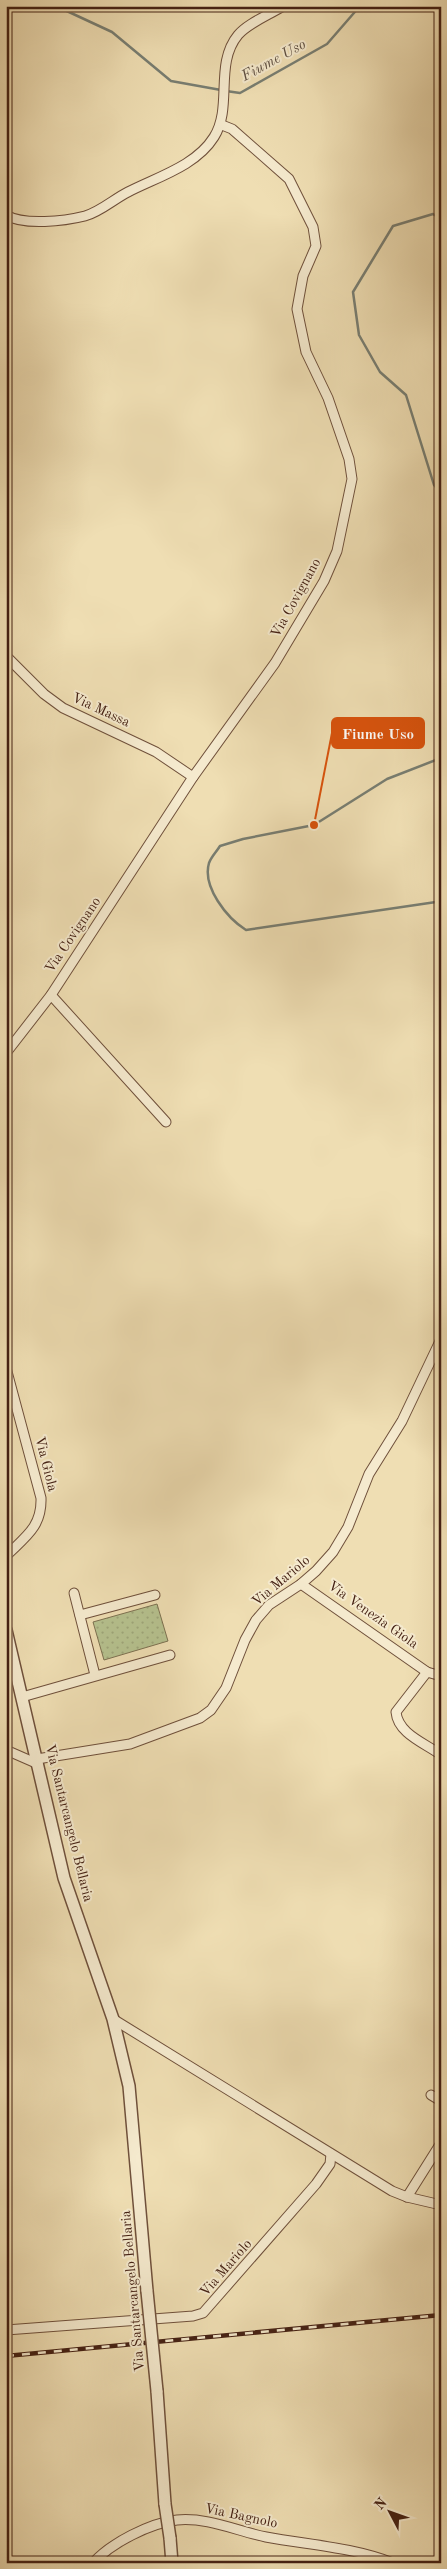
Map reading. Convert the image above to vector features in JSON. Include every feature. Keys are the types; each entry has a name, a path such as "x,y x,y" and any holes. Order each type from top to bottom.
{"street":[{"path":"6,215 32,221 59,221 87,215 129,192 169,174 198,155 213,140 222,124 229,50 238,34 283,6"},
{"name":"Via Covignano","path":"6,1053 50,995 194,777 275,663 324,582 337,552 352,479 350,459 328,398 306,352 297,308 304,276 316,246 312,227 289,179 232,129 222,124"},
{"name":"Via Massa","path":"6,656 44,694 63,708 156,752 194,777"},
{"path":"50,995 166,1122"},
{"name":"Via Mariolo","path":"37,1761 130,1744 200,1718 220,1700 245,1640 256,1620 269,1605 301,1584 333,1552 348,1527 369,1474 402,1421 441,1339"},
{"name":"Via Giola","path":"6,1368 41,1498 42,1512 36,1526 6,1556"},
{"name":"Via Venezia Giola","path":"301,1584 427,1672 441,1676"},
{"path":"74,1593 95,1676"},
{"path":"80,1615 155,1595"},
{"name":"Via Santarcangelo Bellaria","path":"6,1630 64,1878 114,2019 129,2086 172,2563"},
{"path":"22,1697 170,1655"},
{"path":"427,1672 396,1712 397,1718 401,1728 441,1755"},
{"path":"6,1750 37,1761"},
{"path":"114,2019 331,2154 407,2197 441,2204"},
{"path":"431,2095 441,2101"},
{"path":"407,2197 441,2143"},
{"name":"Via Mariolo","path":"6,2330 193,2316 203,2313 316,2184 330,2164 331,2154"},
{"name":"Via Bagnolo","path":"93,2563 109,2548 149,2528 167,2522 188,2520 267,2537 334,2547 393,2563"}],"green space":[{"path":"157,1604 168,1641 104,1660 93,1622"}],"waterway":[{"name":"Fiume Uso","path":"56,6 112,32 171,81 221,90"},
{"name":"Fiume Uso","path":"226,91 240,93 327,44 360,6"},
{"name":"Fiume Uso","path":"441,219 433,214 393,226 353,292 359,335 380,372 406,395 434,485 441,493"},
{"name":"Fiume Uso","path":"441,758 387,779 314,825 243,839 220,846 209,863 208,872 209,882 218,901 231,918 246,930 436,902 441,897"}],"railway":[{"path":"6,2356 441,2315"}],"place":[{"name":"Fiume Uso","path":"314,825"}]}
